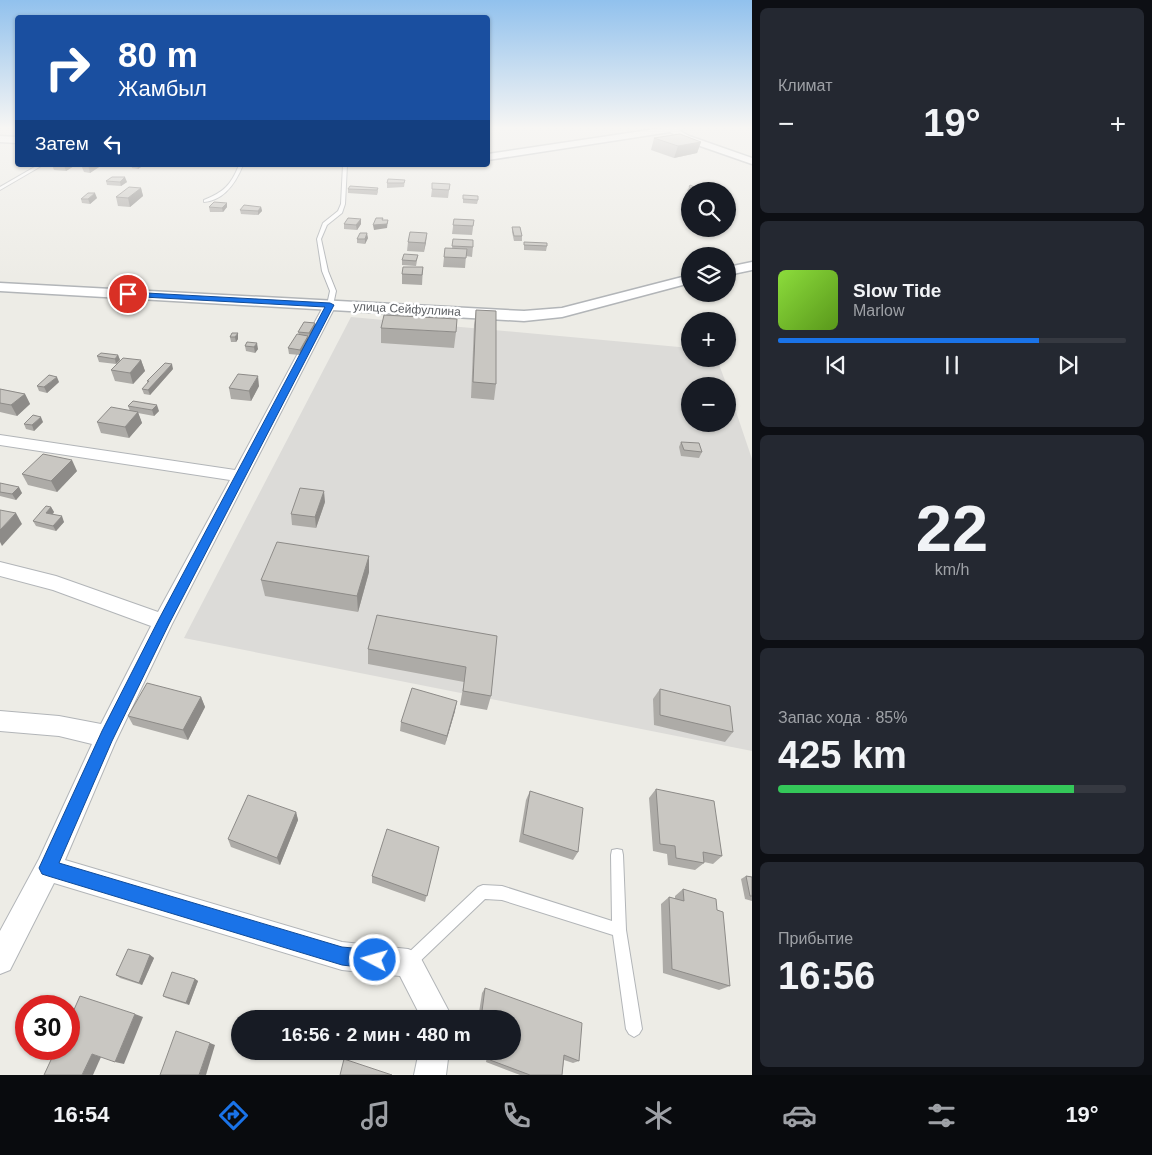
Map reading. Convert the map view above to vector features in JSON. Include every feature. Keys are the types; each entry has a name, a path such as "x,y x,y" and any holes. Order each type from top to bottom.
{"street":[{"path":"736,269 752,266"},
{"name":"улица Сейфуллина","path":"0,287 524,316 562,312 681,281"},
{"path":"0,960 48,868 107,736 163,622 330,305"},
{"path":"0,440 241,476"},
{"path":"0,569 56,583 163,622"},
{"path":"0,721 58,726 107,736"},
{"path":"48,868 342,956 408,963 433,1010"},
{"path":"430,1075 432,1060"}],"lane":[{"path":"0,190 20,178"},
{"path":"206,201 226,191 236,178"},
{"path":"330,305 333,291 325,271 319,239 325,224 340,212 344,178"},
{"path":"617,856 619,930 634,1029"},
{"path":"408,963 483,892 502,893 619,930"}],"shaded area":[{"path":"351,317 681,347 681,367 720,367 724,377 681,377 681,432 736,432 736,412 752,459 752,751 184,638"}],"building":[{"path":"110,178 124,178 120,182 106,181"},
{"path":"388,179 405,180 404,183 387,183"},
{"path":"432,183 450,184 449,190 432,189"},
{"path":"350,186 378,188 377,190 348,189"},
{"path":"129,187 141,188 128,198 116,197"},
{"path":"88,193 95,193 88,199 81,199"},
{"path":"463,195 478,196 478,200 463,199"},
{"path":"214,202 227,203 222,208 209,207"},
{"path":"244,205 261,207 258,211 240,210"},
{"path":"348,218 361,219 356,225 344,224"},
{"path":"376,218 388,220 387,224 373,225"},
{"path":"454,219 474,220 473,226 453,225"},
{"path":"512,227 520,227 522,236 514,236"},
{"path":"410,232 427,233 425,243 408,242"},
{"path":"360,233 367,233 365,239 357,239"},
{"path":"453,239 473,240 473,247 452,246"},
{"path":"524,242 547,243 547,246 524,245"},
{"path":"445,248 467,249 466,258 444,257"},
{"path":"404,254 418,255 416,261 402,260"},
{"path":"403,267 423,267 422,275 402,274"},
{"path":"476,310 496,311 496,384 473,382"},
{"path":"384,315 457,319 456,332 381,328"},
{"path":"304,322 315,323 309,333 298,332"},
{"path":"232,333 238,333 235,337 230,337"},
{"path":"297,334 308,336 300,350 288,348"},
{"path":"247,342 257,343 254,347 245,346"},
{"path":"101,353 118,355 115,359 97,356"},
{"path":"123,358 141,360 130,373 111,370"},
{"path":"165,363 172,364 148,390 142,389 149,381 147,381"},
{"path":"238,374 258,376 249,391 229,388"},
{"path":"49,375 57,377 44,387 37,386"},
{"path":"0,389 25,394 11,405 0,403"},
{"path":"133,401 157,405 152,410 128,406"},
{"path":"111,407 138,412 125,427 97,422"},
{"path":"33,415 41,417 32,425 24,424"},
{"path":"681,442 699,443 702,452 684,450"},
{"path":"43,454 72,460 51,481 22,474"},
{"path":"0,483 19,487 12,494 0,492"},
{"path":"300,488 324,491 315,517 291,514"},
{"path":"46,506 51,507 46,513 62,516 53,526 33,521"},
{"path":"0,510 16,513 0,530"},
{"path":"277,542 369,556 357,596 261,580"},
{"path":"377,615 497,636 491,696 463,691 466,667 368,649"},
{"path":"147,683 201,697 183,730 128,716"},
{"path":"412,688 457,701 447,736 401,722"},
{"path":"660,689 730,706 733,732 660,715"},
{"path":"656,789 714,801 722,856 703,852 704,863 676,858 675,846 660,844"},
{"path":"530,791 583,808 578,852 523,834"},
{"path":"248,795 296,812 277,858 228,839"},
{"path":"387,829 439,847 427,896 372,876"},
{"path":"746,876 752,877 752,896 750,896"},
{"path":"683,889 716,899 717,910 723,912 730,986 672,969 669,897 684,901"},
{"path":"128,949 150,955 139,983 116,975"},
{"path":"172,972 195,979 186,1003 163,996"},
{"path":"485,988 582,1023 579,1061 564,1055 562,1075 530,1075 490,1060 521,1060 521,1010 482,1010"},
{"path":"80,996 135,1014 115,1062 92,1054 82,1075 44,1075 51,1060 80,1060"},
{"path":"176,1031 210,1043 199,1075 160,1075"},
{"path":"344,1060 347,1060 392,1075 340,1075"}],"route":[{"path":"128,294 330,305 163,622 107,736 48,868 342,956 375,960"}]}
